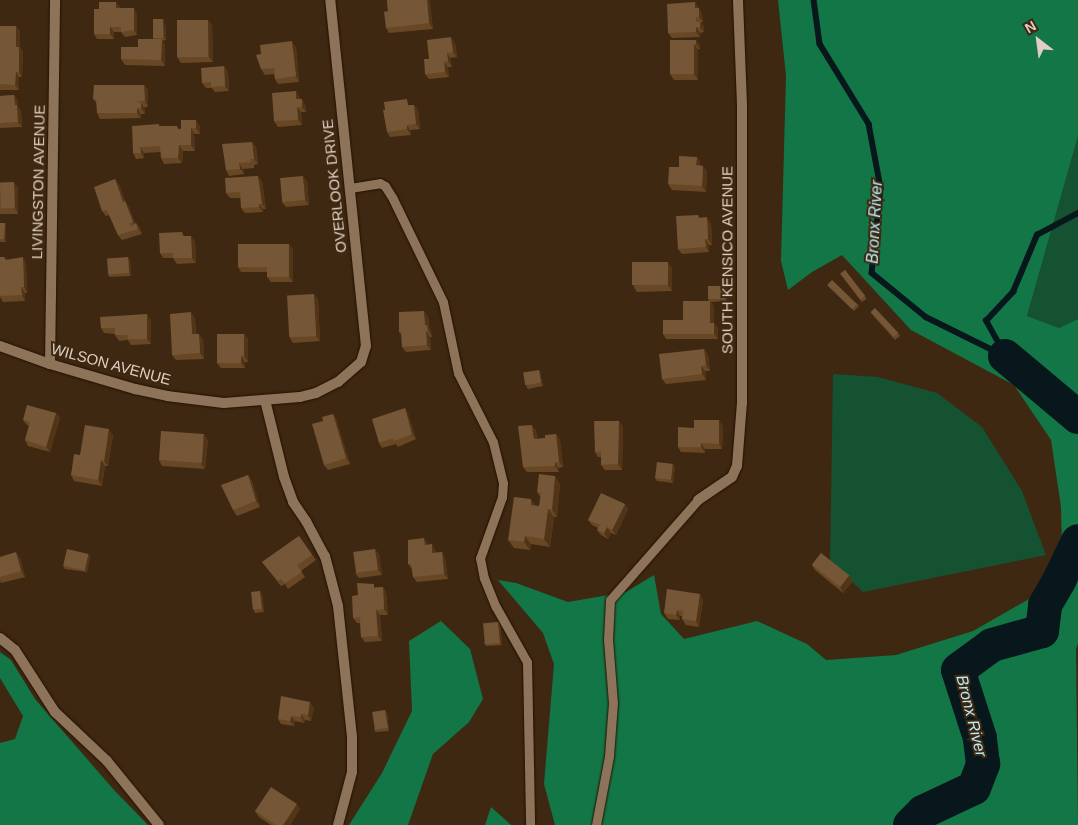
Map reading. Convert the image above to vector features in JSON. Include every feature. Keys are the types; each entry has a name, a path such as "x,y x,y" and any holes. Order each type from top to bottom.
{"street":[{"name":"LIVINGSTON AVENUE","path":"50,364 55,0"},
{"name":"OVERLOOK DRIVE","path":"330,0 366,346 365,354 357,365"},
{"name":"SOUTH KENSICO AVENUE","path":"698,500 732,477 737,466 742,403 742,105 738,0"},
{"name":"WILSON AVENUE","path":"0,346 50,364 168,396 224,403 300,398 316,393 338,382 357,365"},
{"path":"265,400 292,502 306,521 325,556 333,580 344,647 352,736 352,772 338,825"},
{"path":"0,638 15,650 55,712 107,761 159,825"}],"lane":[{"path":"350,188 380,183 393,199 443,302 458,373 495,450 503,483 502,497 480,558 484,578 496,608 526,662 530,825"},
{"path":"596,825 609,756 613,704 608,639 610,600 698,500"}],"green space":[{"path":"778,0 1078,0 1078,136 1027,316 1059,328 1078,319 1078,643 1076,649 1078,825 555,825 544,784 554,664 543,633 498,580 516,583 568,602 626,592 654,575 661,614 684,639 757,621 807,644 826,660 896,655 973,631 1029,599 1062,548 1061,507 1051,440 1014,385 911,330 842,255 812,272 788,290 781,261 786,76"},
{"path":"1078,136 1078,319 1059,328 1027,316"},
{"path":"833,374 878,377 937,393 982,427 1022,491 1046,555 863,592 830,562"},
{"path":"441,621 470,649 483,699 469,722 433,754 408,825 349,825 382,773 412,711 409,641"},
{"path":"0,652 11,660 35,699 114,790 148,825 0,825 0,743 15,739 23,716 0,678"},
{"path":"491,807 511,825 485,825"}],"building":[{"path":"387,0 427,0 429,23 386,28 384,12 388,11"},
{"path":"99,2 116,2 116,8 134,8 134,30 121,32 121,27 110,27 110,34 94,34 94,9 99,9"},
{"path":"695,2 695,8 699,8 699,17 696,17 696,22 700,22 700,27 696,27 696,32 668,33 667,4"},
{"path":"153,19 163,19 163,38 153,38"},
{"path":"177,20 208,20 208,57 177,57"},
{"path":"0,26 16,26 16,47 19,47 19,72 16,72 15,85 0,84"},
{"path":"451,37 453,52 447,53 448,61 444,62 445,72 425,74 424,59 429,59 427,40"},
{"path":"138,39 162,39 161,60 121,59 121,47 138,47"},
{"path":"670,40 696,40 696,44 694,44 694,74 670,74"},
{"path":"292,41 296,76 275,79 274,68 261,69 256,55 261,54 260,45"},
{"path":"224,66 225,86 211,87 211,82 202,83 201,68"},
{"path":"94,85 144,85 145,101 136,101 141,103 141,108 137,108 137,113 97,113 96,99 93,99"},
{"path":"296,91 296,99 302,99 302,107 297,107 298,120 274,121 272,93"},
{"path":"14,95 15,105 17,105 18,122 0,123 0,96"},
{"path":"407,99 408,105 414,105 416,124 407,125 407,129 387,132 383,110 385,110 384,102"},
{"path":"181,120 196,120 196,128 191,128 191,145 179,145 178,158 161,158 160,146 140,147 141,153 133,153 132,126 159,124 159,126 177,126 177,129 181,129"},
{"path":"252,142 254,159 250,159 251,162 239,163 240,169 226,170 222,144"},
{"path":"679,156 697,157 696,165 703,166 702,186 668,184 669,167 679,167"},
{"path":"258,176 262,204 259,204 259,207 241,208 240,192 226,193 225,178"},
{"path":"303,176 305,200 282,202 280,178"},
{"path":"115,179 123,202 125,201 133,222 130,223 131,227 136,223 138,229 118,235 107,210 102,211 94,187"},
{"path":"0,182 14,182 15,208 1,208"},
{"path":"698,215 698,218 707,217 708,239 705,239 706,247 678,249 676,216"},
{"path":"0,223 5,223 4,239 0,239"},
{"path":"182,232 182,236 191,236 192,258 173,258 173,253 160,253 159,233"},
{"path":"238,244 289,244 289,277 267,277 267,267 238,267"},
{"path":"0,257 4,257 5,260 23,257 24,287 21,287 22,295 0,296"},
{"path":"128,257 129,273 108,274 107,258"},
{"path":"632,262 668,262 668,285 632,285"},
{"path":"845,270 865,296 861,300 840,274"},
{"path":"832,280 857,304 852,309 827,285"},
{"path":"708,286 725,286 725,299 708,299"},
{"path":"314,294 316,336 289,337 287,295"},
{"path":"683,301 710,301 710,323 714,323 714,334 663,334 663,320 683,320"},
{"path":"875,308 898,333 894,337 871,312"},
{"path":"424,311 425,325 427,325 428,331 426,331 427,345 402,347 401,332 399,332 399,312"},
{"path":"191,312 192,334 199,334 200,353 172,355 170,314"},
{"path":"147,314 147,339 128,339 127,335 115,335 115,328 101,328 100,317"},
{"path":"217,334 244,334 244,356 241,356 241,363 217,363"},
{"path":"704,349 706,365 701,366 702,374 662,379 659,354"},
{"path":"539,370 541,383 525,385 523,373"},
{"path":"27,405 56,413 46,447 25,440 30,422 23,420"},
{"path":"405,408 412,434 394,441 393,438 379,443 372,419"},
{"path":"333,414 346,458 324,465 312,424 323,421 322,417"},
{"path":"694,420 719,420 719,444 701,443 701,447 678,447 678,427 694,428"},
{"path":"594,421 619,421 618,464 601,465 601,451 595,452"},
{"path":"85,425 109,429 104,461 101,460 98,480 71,475 74,454 80,455"},
{"path":"532,425 534,439 556,434 559,462 555,462 555,466 523,467 518,426"},
{"path":"161,431 204,434 202,463 159,460"},
{"path":"657,462 673,464 671,480 655,478"},
{"path":"539,474 555,476 552,509 548,509 544,539 525,536 524,542 508,540 514,497 531,499 531,505 539,506 541,493 537,492"},
{"path":"248,475 256,501 233,510 221,485"},
{"path":"601,493 625,504 612,530 607,527 604,533 597,530 600,525 588,520"},
{"path":"299,536 312,555 297,565 302,572 285,583 281,579 278,581 262,562"},
{"path":"424,538 425,545 432,544 432,553 442,552 444,574 413,577 411,564 408,564 408,540"},
{"path":"67,549 88,554 85,571 63,566"},
{"path":"375,549 378,570 356,573 353,552"},
{"path":"16,552 21,571 0,577 0,557"},
{"path":"821,553 849,575 840,587 812,565"},
{"path":"357,583 374,584 374,588 383,587 384,609 376,610 378,636 361,637 360,617 353,618 352,596 358,595"},
{"path":"667,589 700,594 696,621 682,619 683,611 677,610 676,615 664,613"},
{"path":"260,591 262,609 253,610 251,592"},
{"path":"498,622 500,643 485,644 483,623"},
{"path":"281,696 310,702 308,715 301,714 301,717 291,716 290,721 278,719"},
{"path":"385,710 388,728 375,730 372,712"},
{"path":"271,787 297,804 283,825 276,825 255,811"}],"waterway":[{"name":"Bronx River","path":"814,0 820,44 869,124 881,188 872,273 926,317 1005,356"},
{"name":"Bronx River","path":"1005,355 986,321 1013,292 1037,235 1078,213"},
{"name":"Bronx River","path":"1005,356 1078,417"},
{"name":"Bronx River","path":"910,825 923,812 974,788 983,764 980,738 958,670 992,645 1042,631 1045,605 1078,541"}]}
